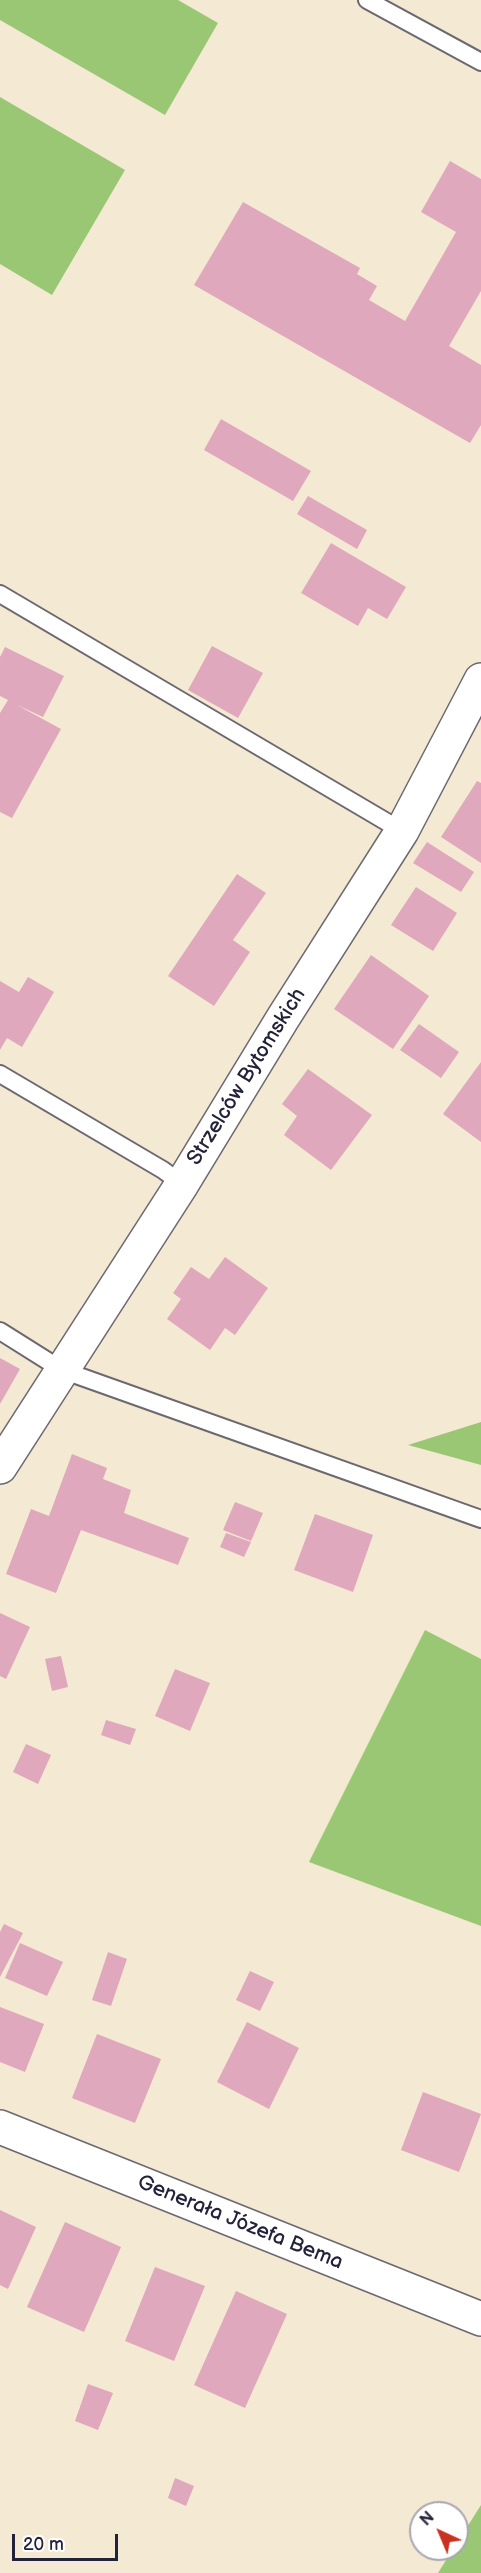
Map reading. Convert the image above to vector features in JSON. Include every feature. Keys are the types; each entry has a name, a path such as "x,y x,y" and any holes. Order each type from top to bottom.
{"street":[{"name":"Strzelców Bytomskich","path":"0,1467 182,1184 283,1018 402,831 481,680"},
{"name":"Generała Józefa Bema","path":"0,2127 481,2319"}],"lane":[{"path":"367,0 481,62"},
{"path":"0,594 402,831"},
{"path":"0,1074 163,1170 182,1184"},
{"path":"0,1331 62,1370 481,1519"}],"green space":[{"path":"0,0 178,0 218,23 165,115 0,20"},
{"path":"0,97 125,170 52,295 0,264"},
{"path":"481,1422 481,1465 408,1445"},
{"path":"425,1630 481,1659 481,1926 309,1862"},
{"path":"481,2505 481,2573 438,2573 446,2561 469,2561 469,2524"}],"building":[{"path":"450,161 481,179 481,291 449,346 481,365 481,425 470,443 194,285 243,202 360,268 357,274 377,286 369,300 405,321 456,232 421,212"},
{"path":"221,419 311,471 293,501 204,450"},
{"path":"308,496 367,530 357,549 297,514"},
{"path":"331,543 406,587 387,619 368,608 358,626 301,593"},
{"path":"212,646 263,673 238,718 188,690"},
{"path":"5,647 64,676 43,717 17,705 61,729 12,818 0,812 0,713 8,700 0,696 0,657"},
{"path":"477,781 481,783 481,863 441,837"},
{"path":"427,842 474,872 461,892 413,863"},
{"path":"237,874 266,893 233,940 250,952 214,1006 168,976"},
{"path":"416,887 457,913 433,951 391,925"},
{"path":"371,955 429,996 393,1049 334,1009"},
{"path":"28,977 54,992 22,1047 7,1038 0,1050 0,981 19,992"},
{"path":"419,1024 459,1052 441,1078 400,1050"},
{"path":"481,1062 481,1142 443,1114"},
{"path":"308,1069 372,1115 331,1170 284,1135 297,1116 282,1104"},
{"path":"225,1257 268,1288 235,1335 225,1328 210,1350 167,1319 181,1299 173,1293 191,1267 209,1279"},
{"path":"0,1358 20,1369 0,1404"},
{"path":"72,1454 107,1468 103,1479 131,1490 124,1513 189,1538 178,1565 81,1530 56,1593 6,1574 31,1509 49,1516"},
{"path":"235,1502 263,1513 251,1541 223,1530"},
{"path":"315,1514 373,1535 353,1592 294,1570"},
{"path":"226,1533 251,1542 244,1557 220,1547"},
{"path":"0,1613 30,1627 6,1679 0,1676"},
{"path":"61,1656 68,1687 52,1691 45,1659"},
{"path":"175,1669 210,1683 190,1731 155,1716"},
{"path":"106,1720 136,1729 130,1745 101,1735"},
{"path":"26,1744 51,1755 38,1784 13,1772"},
{"path":"4,1924 23,1933 0,1977 0,1932"},
{"path":"20,1943 63,1962 47,1996 5,1978"},
{"path":"108,1952 127,1959 111,2006 92,2000"},
{"path":"250,1971 274,1982 260,2011 236,2000"},
{"path":"0,2007 44,2024 25,2072 0,2062"},
{"path":"247,2022 299,2048 269,2109 217,2082"},
{"path":"97,2034 161,2059 135,2123 72,2098"},
{"path":"423,2092 481,2114 459,2172 401,2150"},
{"path":"0,2210 36,2227 8,2289 0,2285"},
{"path":"65,2222 121,2247 84,2332 27,2307"},
{"path":"155,2267 205,2286 174,2361 125,2341"},
{"path":"236,2291 287,2314 245,2408 194,2385"},
{"path":"88,2384 113,2393 98,2430 75,2421"},
{"path":"175,2478 194,2486 186,2506 168,2498"}]}
